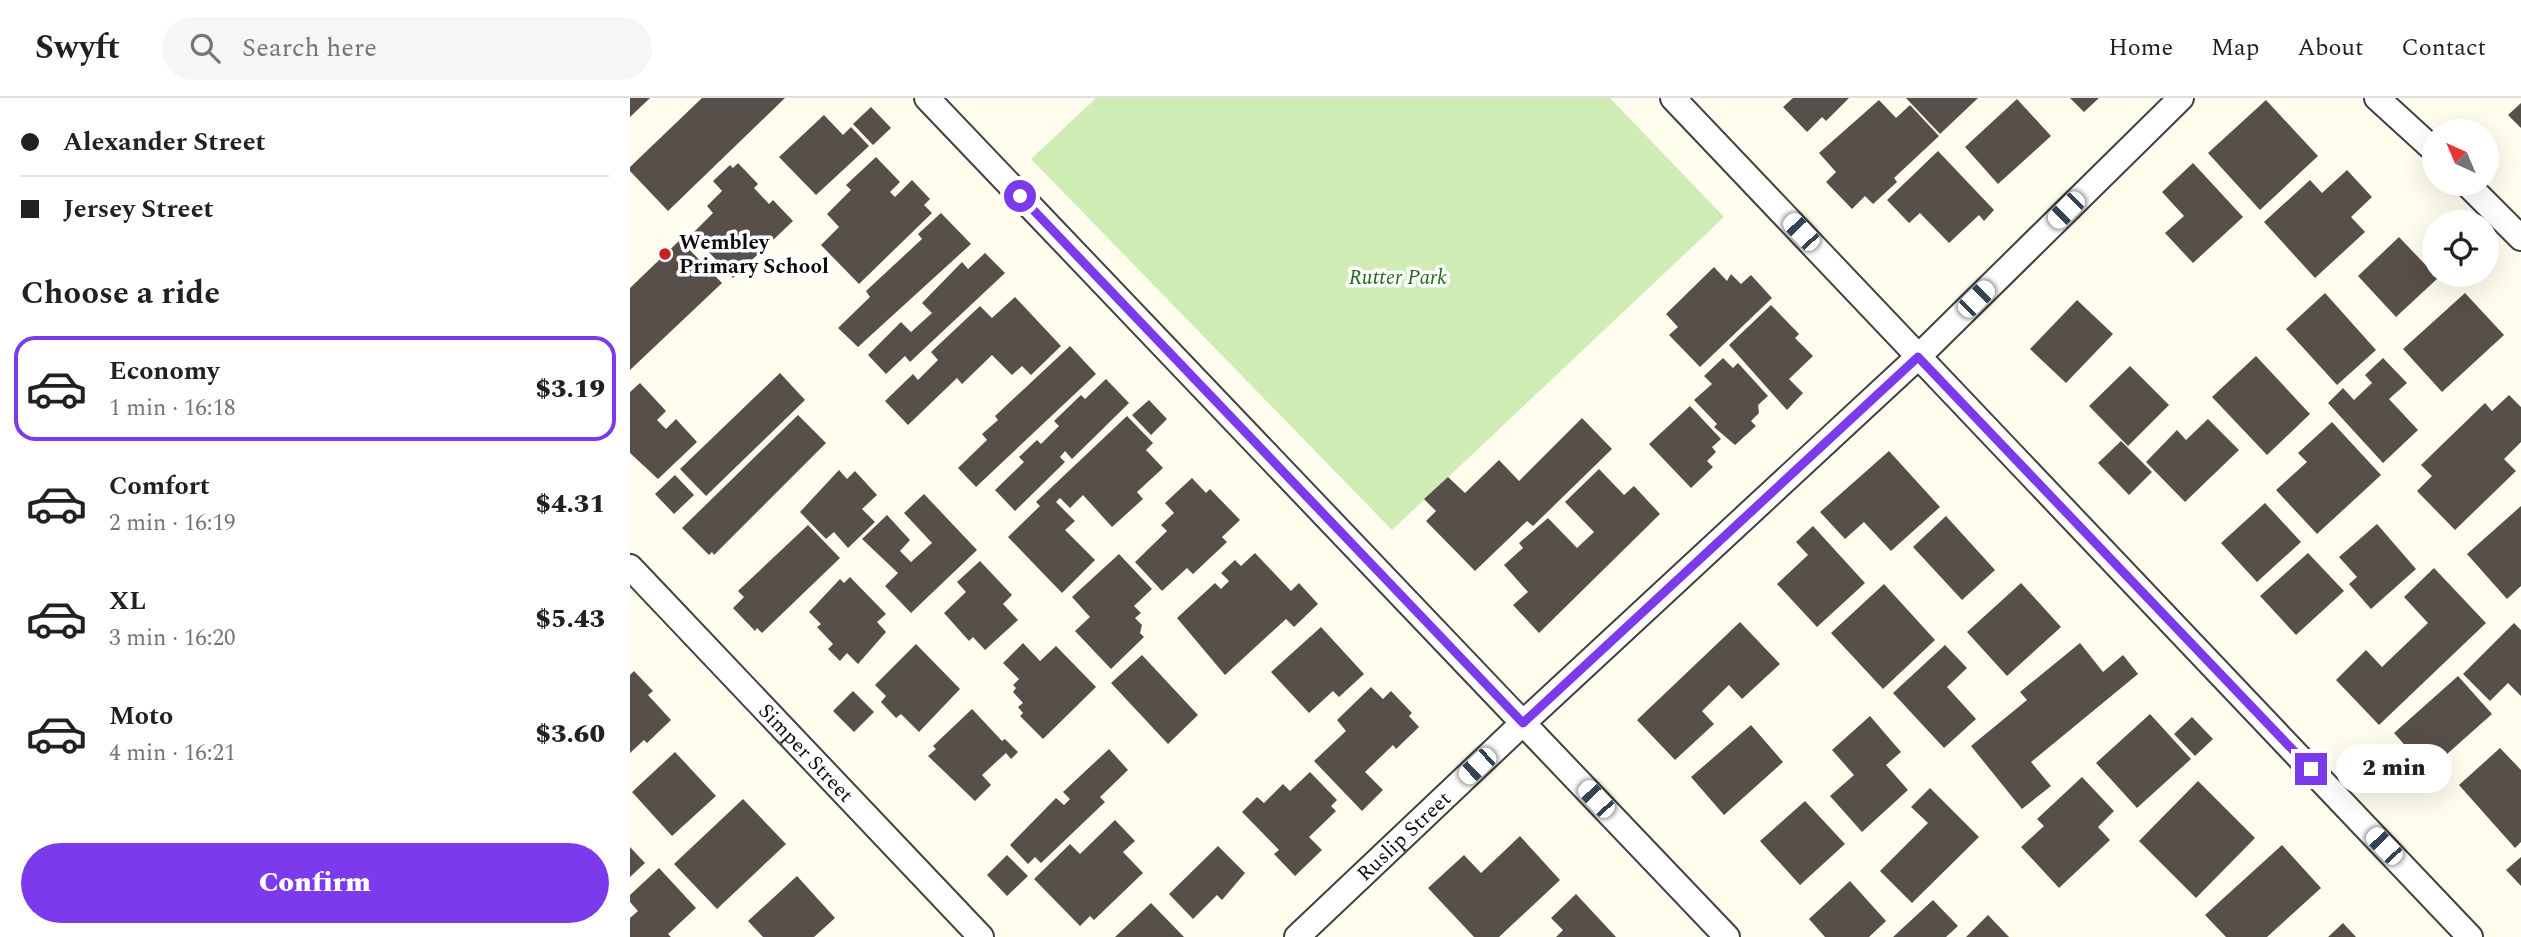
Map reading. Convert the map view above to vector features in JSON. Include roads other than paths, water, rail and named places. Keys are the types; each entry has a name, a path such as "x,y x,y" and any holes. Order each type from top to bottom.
{"street":[{"path":"927,98 1727,937"},
{"path":"1673,98 2470,937"},
{"name":"Ruslip Street","path":"1297,937 1523,723 1918,357 2181,98"},
{"path":"2377,98 2422,138"},
{"path":"2390,98 2407,123"},
{"path":"2480,196 2521,238"},
{"name":"Simper Street","path":"630,567 981,937"}],"place":[{"name":"Wembley Primary School","path":"665,254"}],"park label":[{"name":"Rutter Park","path":"1398,277"}]}
